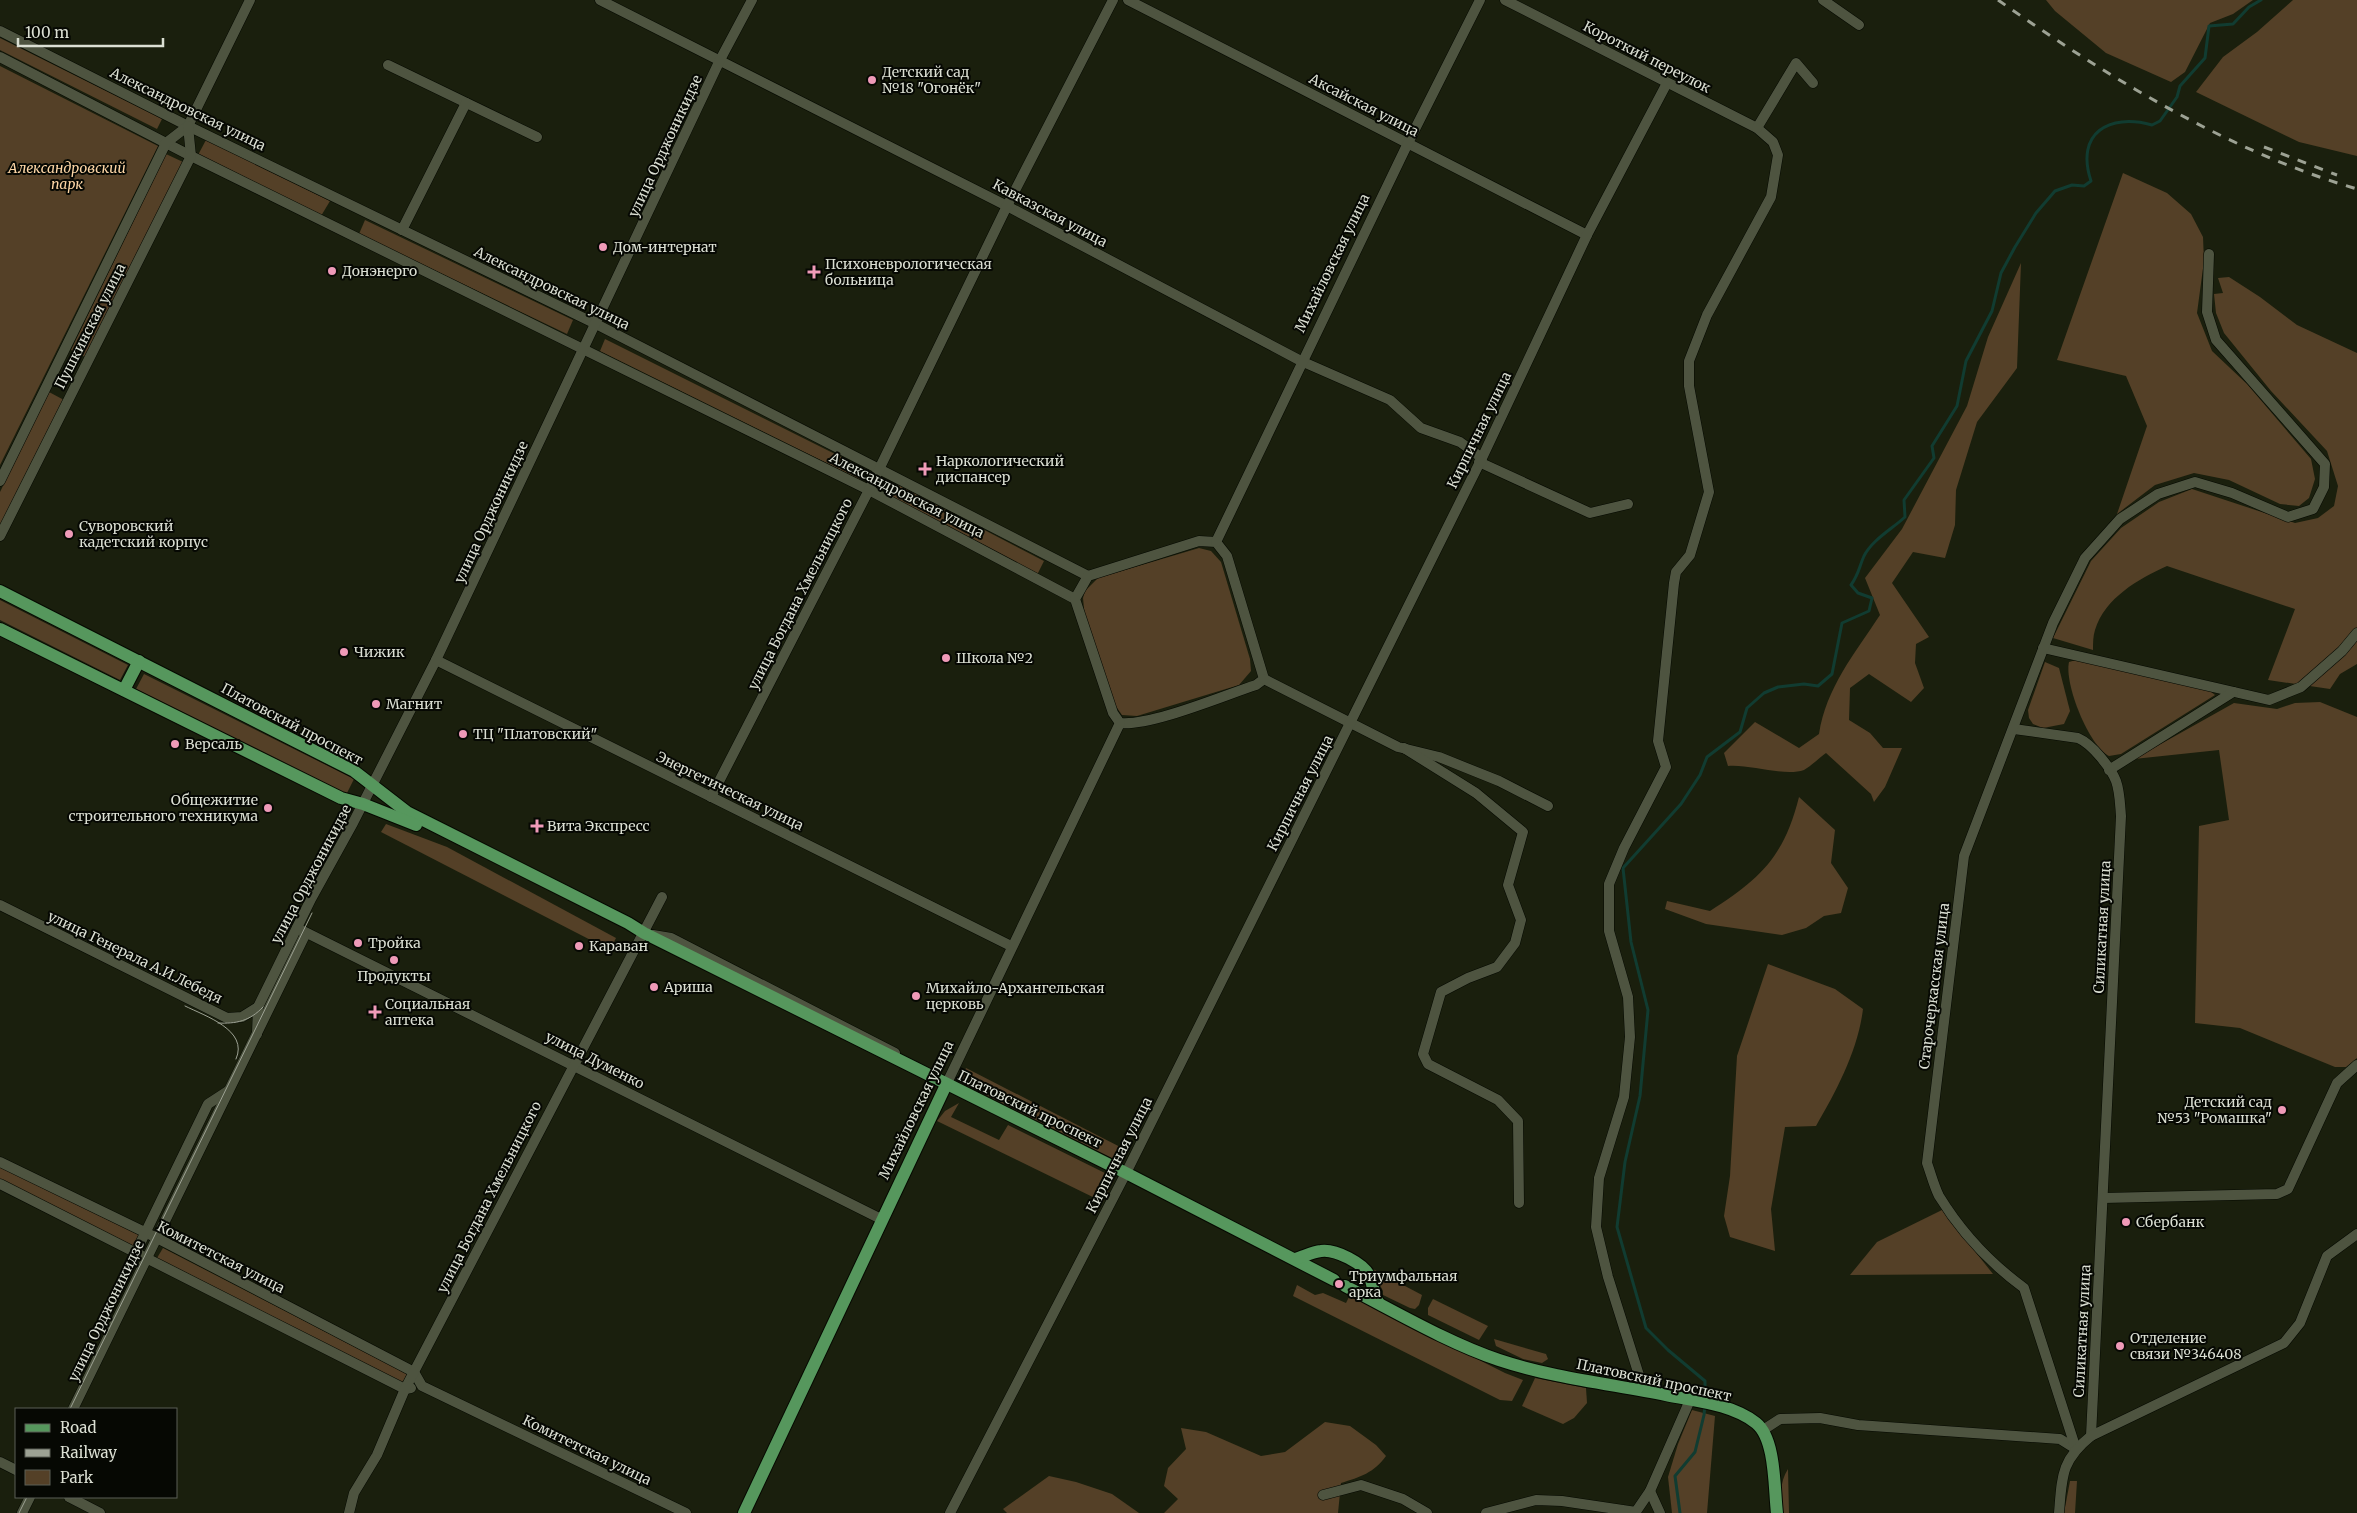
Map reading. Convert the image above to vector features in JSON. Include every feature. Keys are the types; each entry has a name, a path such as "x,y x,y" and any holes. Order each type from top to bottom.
{"main road":[{"name":"Платовский проспект","path":"0,591 345,767 407,812 946,1085 1126,1173 1439,1334 1498,1360 1538,1371 1720,1407 1743,1415 1763,1430"},
{"name":"Платовский проспект","path":"0,629 341,798 403,818 622,928 644,933"},
{"path":"124,690 139,661"},
{"name":"Михайловская улица","path":"744,1513 880,1219 946,1085"},
{"path":"1295,1259 1321,1251 1344,1256 1364,1267 1371,1278 1372,1292 1378,1302"},
{"path":"1763,1430 1770,1445 1777,1513"}],"street":[{"name":"Пушкинская улица","path":"0,481 166,143 188,126 250,0"},
{"name":"Кавказская улица","path":"600,0 1007,206 1302,361 1390,400 1421,428 1460,442 1481,460 1590,513 1628,504"},
{"name":"улица Орджоникидзе","path":"73,1408 257,1034 302,930 362,804 436,660 720,60 752,0"},
{"name":"улица Богдана Хмельницкого","path":"711,797 869,490 1007,206 1113,0"},
{"name":"Аксайская улица","path":"1128,0 1587,235"},
{"name":"Михайловская улица","path":"1216,542 1408,143 1480,0"},
{"name":"Короткий переулок","path":"1505,0 1758,128 1773,142 1778,155 1771,197 1707,314 1689,361 1689,386 1709,492 1690,556 1676,572 1674,583 1658,741 1666,766 1624,848 1609,884 1609,931 1628,998 1630,1037 1624,1096 1599,1178 1596,1227 1608,1278 1644,1391"},
{"path":"1823,0 1859,26"},
{"name":"Александровская улица","path":"0,31 188,126 596,324 1088,576"},
{"name":"Александровская улица","path":"0,57 191,156 869,490 1075,599"},
{"path":"1758,128 1796,63 1813,83"},
{"path":"388,65 536,137"},
{"name":"Кирпичная улица","path":"950,1513 1126,1173 1481,460 1587,235 1667,83"},
{"path":"402,230 466,103"},
{"path":"188,126 191,156"},
{"name":"Пушкинская улица","path":"0,536 191,156"},
{"name":"Старочеркасская улица","path":"2076,1449 2024,1288 2006,1275 1971,1240 1938,1194 1927,1163 1964,856 2053,623 2085,558 2120,519 2158,494 2195,482 2232,493 2288,516 2313,509 2324,487 2324,464 2216,340 2207,312 2209,254"},
{"path":"1264,679 1256,685 1159,717 1133,724 1120,723 1113,713 1075,599 1088,576 1200,541 1216,542 1227,556 1264,679 1404,748 1476,793 1523,832 1508,885 1520,920 1515,942 1497,967 1441,992 1424,1054 1428,1064 1498,1100 1518,1121 1519,1203"},
{"path":"2044,648 2268,700 2302,687 2342,651 2357,633"},
{"name":"Энергетическая улица","path":"436,660 1011,946"},
{"path":"2109,770 2233,692"},
{"name":"Михайловская улица","path":"946,1085 1011,946 1120,723"},
{"name":"Силикатная улица","path":"2014,729 2078,738 2086,741 2116,782 2121,816 2091,1436"},
{"path":"1404,748 1439,757 1499,781 1548,806"},
{"name":"улица Богдана Хмельницкого","path":"348,1513 354,1493 377,1455 405,1389 573,1064 662,897"},
{"name":"улица Генерала А.И.Лебедя","path":"0,905 227,1018 242,1017 258,1007"},
{"name":"улица Орджоникидзе","path":"257,1034 258,1007 302,930"},
{"name":"улица Думенко","path":"302,930 880,1219"},
{"path":"2103,1198 2277,1194 2288,1190 2337,1083 2357,1065"},
{"name":"улица Орджоникидзе","path":"136,1252 208,1104 229,1091"},
{"name":"Комитетская улица","path":"0,1162 157,1238 414,1372"},
{"path":"0,1184 405,1389 422,1386 414,1372"},
{"path":"2060,1513 2064,1472 2070,1456 2076,1449 2091,1436 2284,1343 2300,1323 2327,1256 2357,1234"},
{"name":"Комитетская улица","path":"422,1386 686,1513"},
{"path":"1486,1513 1536,1500 1562,1501 1636,1512 1650,1491 1690,1400"},
{"path":"1763,1430 1780,1419 1820,1418 1858,1425 2060,1439 2076,1449"},
{"path":"0,1462 15,1470"},
{"path":"1323,1496 1361,1485 1403,1499 1427,1513"},
{"path":"1650,1491 1660,1513"},
{"path":"22,1513 30,1498"},
{"path":"71,1498 100,1513"}],"green space":[{"path":"2046,0 2253,0 2233,14 2210,23 2185,72 2171,82 2106,53 2055,11"},
{"path":"2293,0 2357,0 2357,156 2299,142 2196,92 2223,57 2257,32"},
{"path":"0,38 162,119 157,129 0,50"},
{"name":"Александровский парк","path":"0,66 158,146 0,465"},
{"path":"206,140 330,201 321,216 198,155"},
{"path":"166,154 183,162 85,357 71,350"},
{"path":"2123,173 2167,193 2191,214 2203,237 2204,261 2197,313 2212,351 2247,384 2311,459 2315,479 2309,498 2299,506 2280,504 2229,480 2194,473 2155,485 2117,514 2147,426 2126,376 2057,360"},
{"path":"365,220 573,320 567,334 359,234"},
{"path":"2021,263 2017,368 1977,422 1956,490 1955,525 1945,558 1913,552 1892,583 1929,637 1916,644 1915,663 1924,688 1911,702 1869,674 1850,688 1849,720 1870,733 1883,748 1902,748 1885,787 1874,802 1871,794 1826,753 1804,770 1796,772 1728,766 1724,753 1755,722 1799,748 1819,734 1828,701 1835,686 1880,615 1865,578 1902,529 1967,406 1988,337"},
{"path":"2229,277 2260,297 2297,325 2357,353 2357,664 2340,674 2330,689 2268,680 2295,609 2167,566 2134,584 2106,608 2095,630 2093,650 2053,638 2091,561 2121,528 2159,502 2192,489 2295,523 2318,518 2334,506 2338,486 2327,451 2271,391 2224,333 2216,313 2214,294 2223,293 2218,278"},
{"path":"605,339 865,469 859,479 600,351"},
{"path":"49,392 64,400 0,527 0,492"},
{"path":"898,485 1044,561 1037,575 892,497"},
{"path":"1199,548 1211,551 1221,562 1250,659 1251,671 1239,685 1137,716 1122,715 1115,705 1085,619 1083,598 1085,591 1098,578"},
{"path":"0,600 128,665 120,680 0,620"},
{"path":"2076,660 2210,691 2215,695 2121,754 2109,756 2101,750 2086,728 2074,699 2068,672 2069,662"},
{"path":"2045,662 2059,668 2070,711 2064,724 2043,728 2033,724 2029,718 2028,710"},
{"path":"144,674 354,779 346,795 136,689"},
{"path":"2320,702 2357,717 2357,1058 2346,1067 2335,1067 2240,1028 2195,1023 2199,826 2229,820 2219,750 2134,759 2234,703 2277,709 2295,703"},
{"path":"1799,797 1835,830 1831,863 1848,888 1841,913 1824,916 1806,928 1782,935 1706,924 1665,909 1667,901 1710,911 1743,888 1768,865 1777,851 1786,836"},
{"path":"386,824 447,847 616,938 610,950 381,832"},
{"path":"1768,964 1835,989 1863,1009 1851,1055 1839,1084 1816,1126 1785,1127 1771,1209 1775,1251 1730,1237 1724,1216 1730,1176 1737,1056"},
{"path":"966,1068 1128,1151 1122,1163 960,1082"},
{"path":"959,1103 951,1117 999,1140 1008,1125 1115,1178 1103,1202 937,1121 945,1111"},
{"path":"0,1167 139,1235 133,1246 0,1180"},
{"path":"1942,1210 1993,1274 1850,1275 1877,1242"},
{"path":"163,1248 407,1374 402,1384 157,1258"},
{"path":"1371,1268 1422,1295 1419,1305 1415,1309 1410,1308 1383,1295 1383,1291"},
{"path":"1297,1285 1315,1295 1323,1293 1346,1303 1350,1295 1505,1373 1523,1380 1512,1401 1500,1400 1293,1296"},
{"path":"1433,1299 1488,1326 1479,1340 1428,1315 1428,1308"},
{"path":"1494,1339 1546,1354 1548,1359 1542,1363 1523,1359 1496,1346"},
{"path":"1535,1378 1586,1388 1587,1403 1574,1418 1563,1424 1522,1406"},
{"path":"1692,1410 1715,1416 1707,1513 1672,1513 1668,1477 1678,1444"},
{"path":"1325,1422 1350,1426 1376,1445 1386,1456 1377,1467 1341,1483 1338,1513 1164,1513 1178,1499 1164,1486 1168,1468 1186,1449 1181,1428 1206,1432 1261,1456 1285,1452"},
{"path":"1788,1469 1789,1513 1782,1513 1782,1485"},
{"path":"1049,1476 1076,1482 1112,1494 1139,1513 1007,1513 1003,1509"},
{"path":"2070,1481 2077,1481 2075,1513 2064,1513"}],"waterway":[{"path":"1705,1398 1705,1381 1668,1350 1646,1328 1617,1227 1625,1162 1640,1096 1648,1010 1631,942 1623,868 1681,804 1700,775 1707,757 1740,732 1747,708 1764,693 1778,687 1804,684 1818,686 1832,674 1842,623 1869,611 1872,598 1858,593 1851,585 1868,550 1905,517 1904,500 1934,458 1932,446 1957,406 1966,361 1992,311 2001,273 2036,213 2055,191 2072,185 2084,186 2091,181 2087,164 2088,150 2092,139 2099,130 2122,122 2152,125 2160,121 2177,97 2180,86 2205,58 2209,26 2233,24 2249,7 2261,0"},
{"path":"1680,1513 1675,1476 1695,1452 1705,1404"}],"tram line":[{"path":"70,1408 312,913"},
{"path":"185,1006 223,1025 231,1032 236,1040 238,1049 236,1059"},
{"path":"218,1023 242,1021 253,1016 263,1007"},
{"path":"19,1513 26,1498"}],"railway":[{"path":"1998,0 2082,57 2126,84 2215,133 2309,173 2357,189"},
{"path":"2264,147 2337,175"}],"place":[{"name":"Детский сад №18 \"Огонёк\"","path":"872,80"},
{"name":"Дом-интернат","path":"603,247"},
{"name":"Донэнерго","path":"332,271"},
{"name":"Психоневрологическая больница","path":"814,272"},
{"name":"Наркологический диспансер","path":"925,469"},
{"name":"Суворовский кадетский корпус","path":"69,534"},
{"name":"Чижик","path":"344,652"},
{"name":"Школа №2","path":"946,658"},
{"name":"Магнит","path":"376,704"},
{"name":"ТЦ \"Платовский\"","path":"463,734"},
{"name":"Версаль","path":"175,744"},
{"name":"Общежитие строительного техникума","path":"268,808"},
{"name":"Вита Экспресс","path":"537,826"},
{"name":"Тройка","path":"358,943"},
{"name":"Караван","path":"579,946"},
{"name":"Продукты","path":"394,960"},
{"name":"Ариша","path":"654,987"},
{"name":"Михайло-Архангельская церковь","path":"916,996"},
{"name":"Социальная аптека","path":"375,1012"},
{"name":"Детский сад №53 \"Ромашка\"","path":"2282,1110"},
{"name":"Сбербанк","path":"2126,1222"},
{"name":"Триумфальная арка","path":"1339,1284"},
{"name":"Отделение связи №346408","path":"2120,1346"}]}
